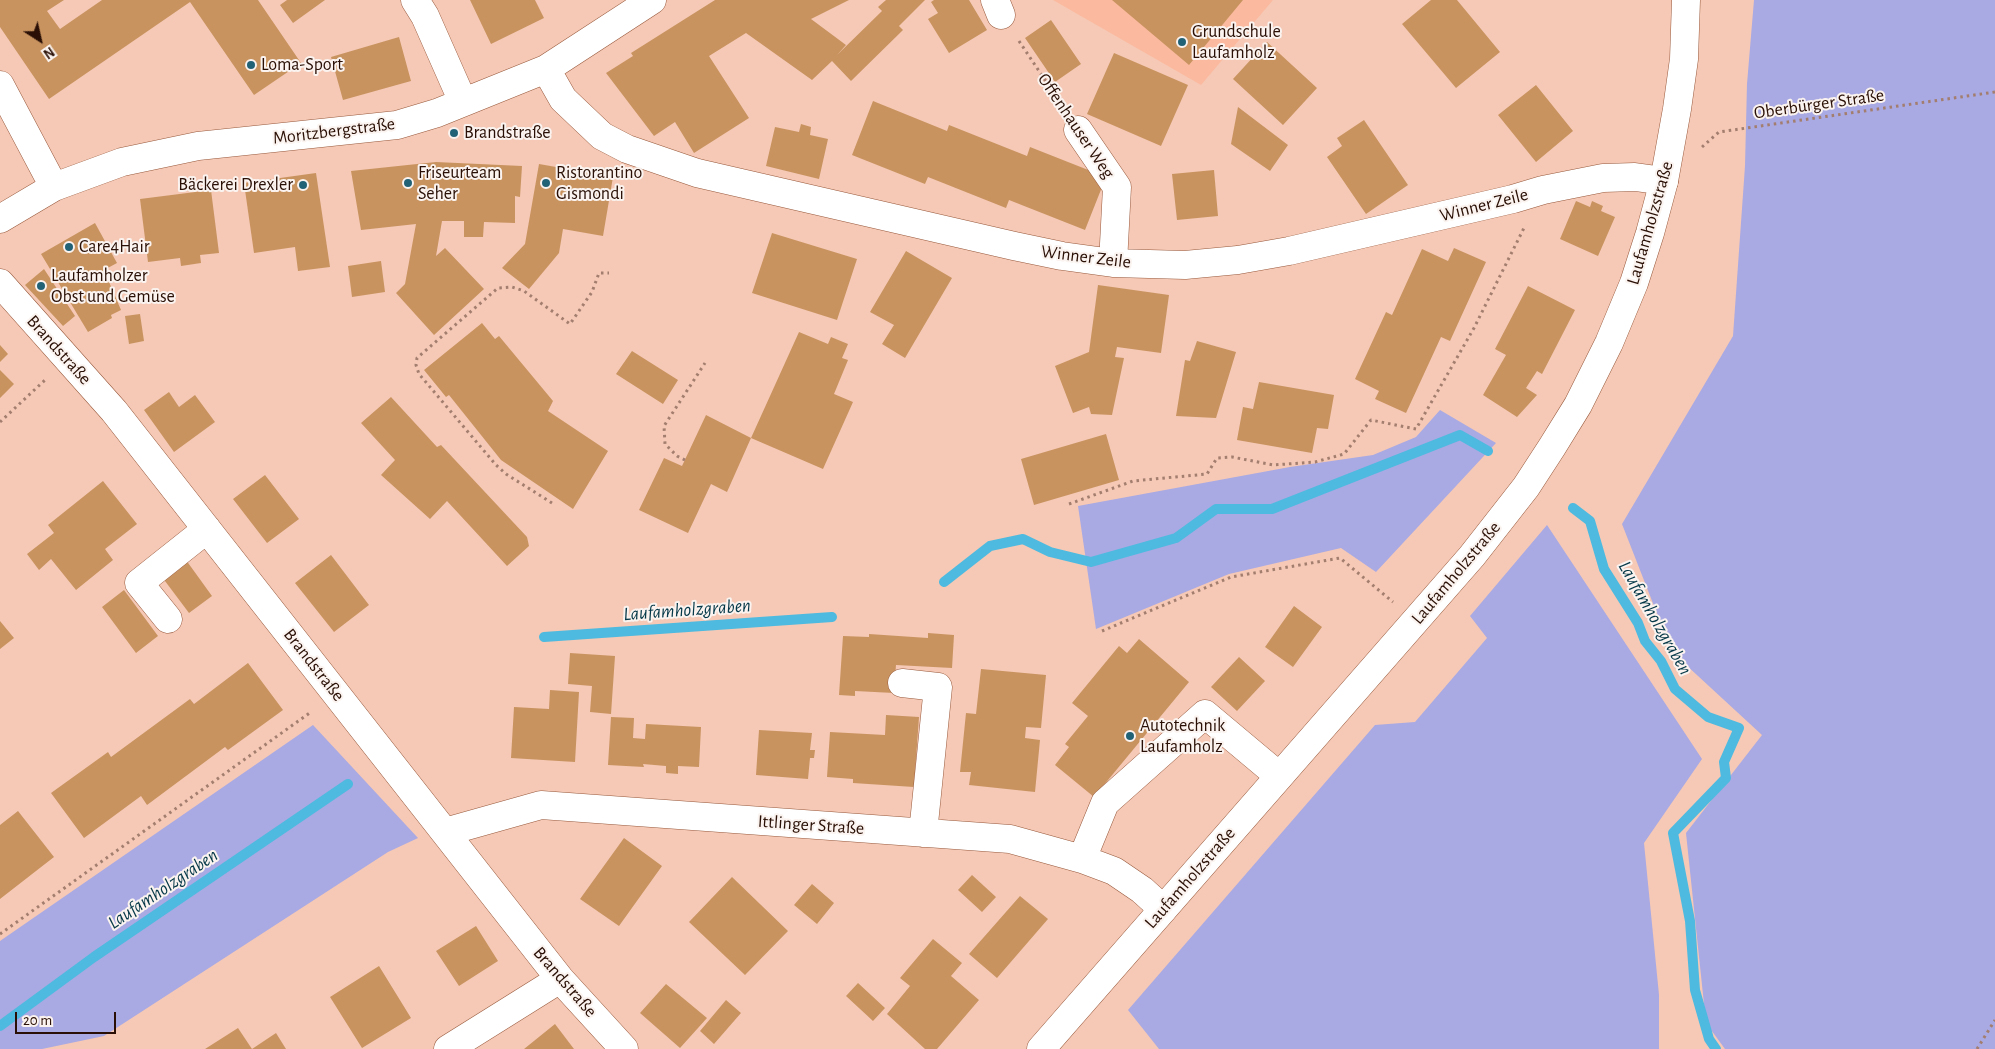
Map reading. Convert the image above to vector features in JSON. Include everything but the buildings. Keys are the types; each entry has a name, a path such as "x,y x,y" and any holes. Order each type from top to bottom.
{"street":[{"path":"416,0 463,102"},
{"name":"Moritzbergstraße","path":"0,219 54,187 122,162 198,146 397,125 436,113 546,69 652,0"},
{"name":"Laufamholzstraße","path":"1040,1049 1472,556 1521,493 1578,406 1609,344 1634,283 1664,181 1684,59 1686,0"},
{"name":"Winner Zeile","path":"546,69 563,99 602,136 627,149 689,170 1014,246 1062,256 1113,263 1185,265 1246,258 1288,251 1513,199 1543,190 1603,178 1635,177 1664,181"},
{"path":"0,86 54,187"},
{"name":"Offenhauser Weg","path":"1078,130 1117,187 1113,263"},
{"name":"Brandstraße","path":"0,283 114,411 560,978 624,1049"},
{"path":"168,619 139,583 207,529"},
{"path":"902,683 938,687 923,833"},
{"path":"1082,859 1105,803 1205,714 1279,776"},
{"name":"Ittlinger Straße","path":"445,832 541,805 1010,840 1082,859 1114,871 1129,880 1163,909"},
{"path":"448,1049 560,978"}],"path":[{"name":"Offenhauser Weg","path":"998,8 1078,130"},
{"name":"Oberbürger Straße","path":"1664,181 1719,132 1995,92"},
{"path":"1069,504 1133,481 1207,474 1217,458 1232,457 1273,466 1314,462 1344,454 1371,420 1416,429 1474,328 1543,190"},
{"path":"552,503 506,474 496,465 419,374 416,365 417,358 498,288 512,288 524,291 570,324 592,292 599,273 609,273"},
{"path":"685,460 677,456 665,444 664,426 705,363"},
{"path":"0,422 34,390"},
{"path":"1102,632 1231,577 1340,558 1416,621"},
{"path":"0,934 336,694"},
{"path":"1977,1049 1995,1020"}],"shaded area":[{"name":"Grundschule Laufamholz","path":"1053,0 1273,0 1201,85"},
{"path":"1754,0 1995,0 1995,1049 1725,1049 1706,1023 1686,833 1762,735 1672,652 1622,524 1733,336 1745,166 1747,84"},
{"path":"1440,410 1496,443 1376,572 1341,548 1229,574 1096,629 1078,506 1290,467 1373,455 1416,437"},
{"path":"1547,525 1702,759 1644,843 1659,995 1659,1049 1159,1049 1128,1010 1375,725 1415,722 1487,638 1470,616"},
{"path":"313,725 418,838 388,852 104,1036 42,1049 0,1049 0,941"}],"waterway":[{"name":"Laufamholzgraben","path":"944,582 990,546 1023,539 1050,552 1091,562 1176,538 1216,509 1272,509 1460,435 1488,451"},
{"name":"Laufamholzgraben","path":"1573,508 1590,521 1604,569 1638,623 1645,641 1661,661 1675,689 1708,717 1739,728 1724,762 1726,778 1673,833 1690,921 1695,990 1709,1039 1716,1049"},
{"name":"Laufamholzgraben","path":"544,637 832,617"},
{"name":"Laufamholzgraben","path":"0,1026 94,957 348,784"}],"place":[{"name":"Grundschule Laufamholz","path":"1182,42"},
{"name":"Loma-Sport","path":"251,65"},
{"name":"Brandstraße","path":"454,133"},
{"name":"Friseurteam Seher","path":"408,183"},
{"name":"Ristorantino Gismondi","path":"546,183"},
{"name":"Bäckerei Drexler","path":"303,185"},
{"name":"Care4Hair","path":"69,247"},
{"name":"Laufamholzer Obst und Gemüse","path":"41,286"},
{"name":"Autotechnik Laufamholz","path":"1130,736"}]}
